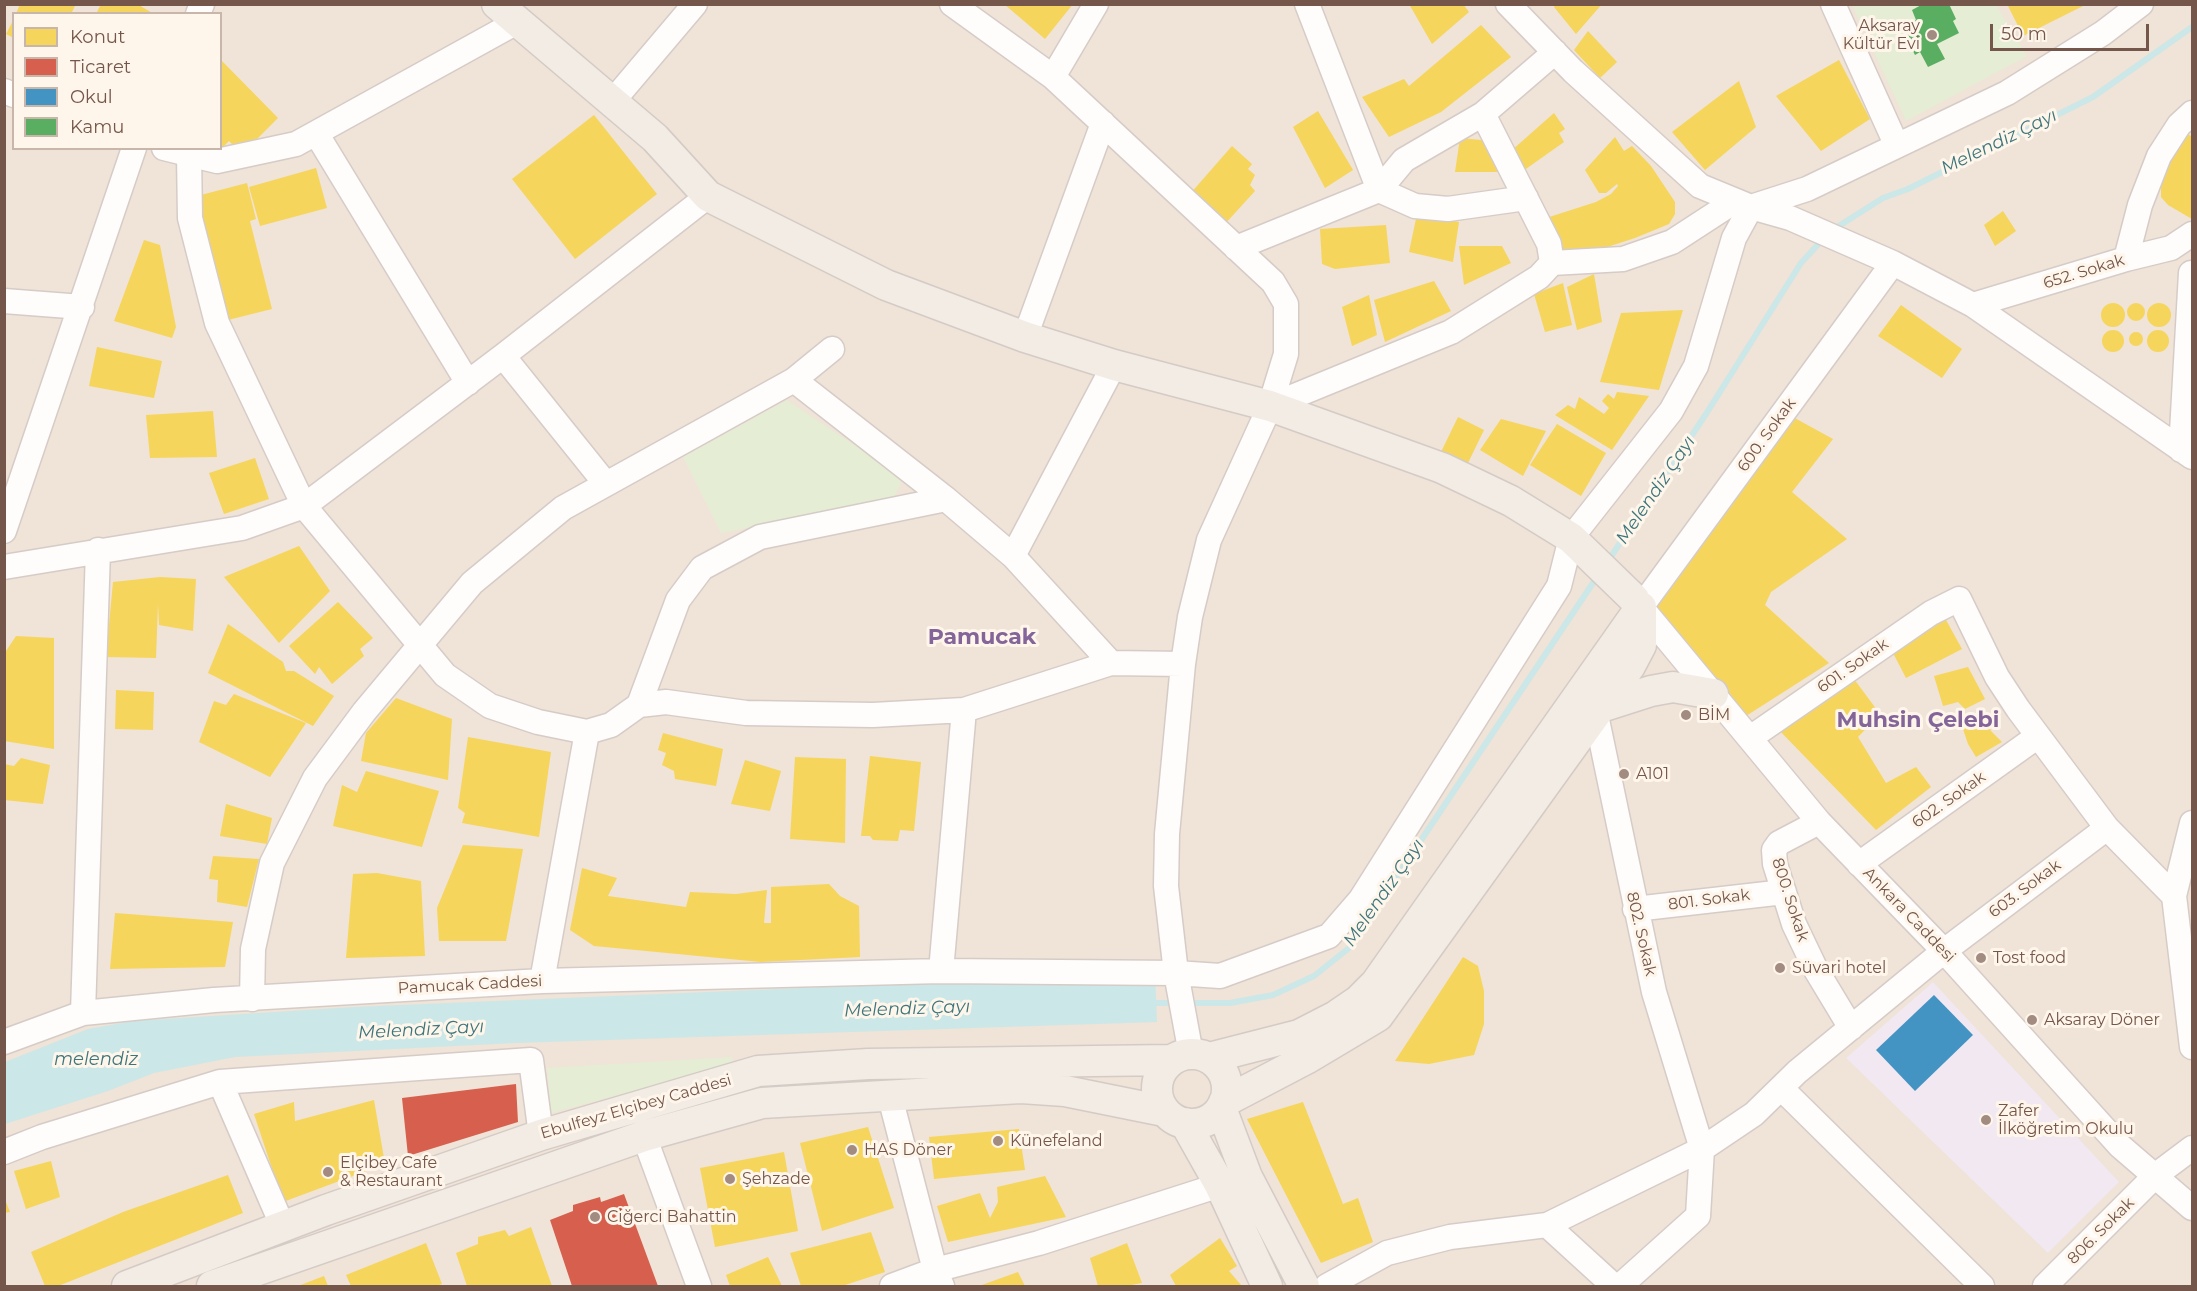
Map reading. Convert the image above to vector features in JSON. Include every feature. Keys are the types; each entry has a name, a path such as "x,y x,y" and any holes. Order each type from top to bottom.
{"main road":[{"path":"507,13 655,138 708,196 886,285 1025,337 1114,365 1270,406 1442,468 1511,501 1570,538 1637,603 1641,645 1630,666 1378,1016 1222,1105 1204,1122 1174,1117"},
{"name":"Ebulfeyz Elçibey Caddesi","path":"128,1287 283,1227 541,1135 758,1071 1189,1049 1299,1035 1336,1016 1358,1001 1376,983 1637,603"},
{"path":"1599,711 1651,690 1673,687 1713,694"},
{"path":"1268,1287 1220,1185 1174,1117 1158,1099 1156,1086 1159,1074 1189,1049 1218,1065 1225,1077 1222,1105 1247,1177 1304,1287"},
{"name":"Ebulfeyz Elçibey Caddesi","path":"212,1287 644,1136 762,1103 889,1093 1021,1088 1065,1091 1174,1117"}],"street":[{"path":"612,102 695,4"},
{"path":"952,4 1053,77 1273,282 1286,304 1286,354 1270,406 1209,540 1190,617 1183,664 1167,834 1166,886 1189,1049"},
{"path":"1053,77 1096,4"},
{"path":"1307,4 1378,190 1415,206 1448,209 1526,198"},
{"path":"1508,4 1555,52 1700,186 1743,204 1790,219 1893,263 1973,305 2187,453"},
{"path":"1833,4 1896,144"},
{"path":"1270,406 1451,332 1539,277 1552,263 1623,259 1672,242 1743,204 1807,189 1896,144 2007,93 2103,33 2141,4"},
{"path":"170,150 189,156 217,160 242,157 296,144 507,13"},
{"path":"1236,248 1378,190 1404,160 1483,114 1555,52"},
{"path":"2126,259 2140,204 2159,156 2179,125 2193,113"},
{"path":"1483,114 1549,243 1552,263"},
{"path":"1025,337 1103,123"},
{"path":"316,133 468,382"},
{"path":"4,531 82,307 133,150"},
{"path":"189,156 190,218 217,323 304,506 418,645 446,675 490,706 538,722 587,732 611,725 639,705 666,702 746,713 781,714 873,715 964,710 1111,663 1183,664"},
{"path":"4,567 242,528 304,506 503,356 708,196"},
{"path":"1570,538 1671,411 1696,366 1743,204"},
{"name":"652. Sokak","path":"1973,305 2126,259 2171,248 2193,234"},
{"path":"2171,248 2192,273 2187,453"},
{"name":"600. Sokak","path":"1637,603 1893,263"},
{"path":"4,301 82,307"},
{"path":"252,999 253,950 272,862 315,778 418,645 472,582 563,508 794,380 832,349"},
{"path":"503,356 606,484"},
{"path":"1013,556 1114,365"},
{"path":"794,380 946,499 1013,556 1111,663"},
{"path":"639,705 678,600 702,568 760,537 946,499"},
{"name":"Pamucak Caddesi","path":"4,1042 82,1013 252,999 542,981 941,972 1178,982 1220,976 1329,936 1361,899 1559,586 1570,538"},
{"path":"82,1013 98,550"},
{"name":"601. Sokak","path":"1750,738 1931,613 1959,599 1996,677 2038,736"},
{"name":"Ankara Caddesi","path":"1637,603 1819,822 1944,951 2120,1146 2193,1208"},
{"path":"941,972 964,710"},
{"name":"802. Sokak","path":"1599,711 1635,909 1654,992 1701,1149 1698,1216 1620,1287"},
{"path":"542,981 587,732"},
{"path":"2038,736 2107,828 2174,896"},
{"name":"602. Sokak","path":"1860,864 2038,736"},
{"name":"800. Sokak","path":"1819,822 1779,843 1774,850 1794,924 1816,970 1851,1028"},
{"path":"2193,823 2174,896 2193,1047"},
{"name":"603. Sokak","path":"1327,1287 1388,1253 1450,1237 1547,1225 1701,1149 1754,1114 1781,1088 1944,951 2107,828"},
{"name":"801. Sokak","path":"1635,909 1784,892"},
{"path":"4,1152 42,1137 220,1082 531,1060 541,1135"},
{"path":"220,1082 283,1227"},
{"path":"1781,1088 1982,1287"},
{"path":"889,1093 938,1278"},
{"path":"644,1136 699,1287"},
{"name":"806. Sokak","path":"2045,1287 2156,1175 2193,1148"},
{"path":"892,1287 938,1278 1220,1185"},
{"path":"1547,1225 1614,1287"}],"shaded area":[{"path":"5,5 2192,5 2192,1286 5,1286"},
{"name":"Zafer İlköğretim Okulu","path":"1933,982 2119,1182 2048,1253 1846,1058"}],"green space":[{"path":"1852,5 1996,5 2027,56 1906,121"},
{"path":"787,400 901,476 900,486 894,497 887,501 721,533 683,457"},
{"path":"732,1057 734,1069 649,1087 551,1113 547,1068"}],"water":[{"name":"melendiz","path":"1155,973 1157,1022 516,1043 235,1057 154,1073 108,1091 5,1124 5,1062 88,1029 133,1021 354,1007"}],"building: Konut":[{"path":"20,4 76,4 72,12 17,12"},
{"path":"101,4 137,4 151,12 97,12"},
{"path":"1004,4 1073,4 1045,39"},
{"path":"1409,4 1463,4 1469,12 1432,44"},
{"path":"1555,4 1602,4 1576,34 1554,7"},
{"path":"2007,4 2087,4 2023,36"},
{"path":"12,23 12,37 6,34"},
{"path":"1481,25 1511,57 1441,112 1389,137 1362,97 1404,79 1409,86"},
{"path":"1588,31 1617,62 1600,78 1574,50"},
{"path":"1839,60 1870,119 1821,151 1776,96"},
{"path":"222,61 278,118 242,154 229,141 222,148"},
{"path":"1739,81 1756,127 1705,170 1672,132"},
{"path":"1318,111 1353,170 1325,188 1293,127"},
{"path":"1554,113 1565,129 1559,133 1564,142 1523,171 1511,151"},
{"path":"594,115 657,194 575,259 512,179"},
{"path":"2188,134 2192,137 2192,219 2168,205 2161,197 2161,174"},
{"path":"1615,137 1624,151 1632,146 1651,166 1675,202 1675,214 1669,224 1635,238 1598,250 1556,255 1543,219 1596,202 1611,194 1618,186 1617,184 1606,193 1599,193 1585,170"},
{"path":"1460,138 1492,141 1500,172 1455,172"},
{"path":"1232,146 1252,164 1248,169 1255,175 1250,185 1255,191 1224,225 1190,194"},
{"path":"204,150 220,150 212,158"},
{"path":"316,168 327,208 260,226 249,187"},
{"path":"247,183 256,219 250,221 272,309 228,320 197,196"},
{"path":"2003,211 2016,231 1995,246 1984,225"},
{"path":"1417,214 1459,222 1453,262 1409,252"},
{"path":"1386,225 1390,263 1335,269 1322,264 1320,229"},
{"path":"144,240 160,245 176,327 172,338 114,321"},
{"path":"1459,246 1502,246 1511,263 1464,285"},
{"path":"1594,274 1602,322 1577,330 1567,287"},
{"path":"1434,281 1451,311 1385,342 1374,300"},
{"path":"1563,283 1572,325 1545,332 1534,294"},
{"path":"1369,295 1377,335 1352,346 1342,307"},
{"path":"2113,303 2118,304 2124,310 2124,320 2118,326 2113,327 2108,326 2102,320 2101,315 2102,310 2108,304"},
{"path":"2132,303 2140,303 2145,308 2143,319 2132,321 2127,316 2127,308"},
{"path":"2159,303 2168,306 2171,315 2168,324 2159,327 2150,324 2147,315 2150,306"},
{"path":"1901,305 1962,349 1942,378 1878,336"},
{"path":"1683,310 1659,390 1600,382 1621,313"},
{"path":"2113,330 2121,333 2124,341 2121,349 2113,352 2105,349 2102,341 2105,333"},
{"path":"2158,330 2168,337 2169,341 2162,351 2158,352 2148,345 2147,341 2154,331"},
{"path":"2133,332 2139,332 2143,339 2139,346 2133,346 2129,342 2129,336"},
{"path":"97,347 162,361 154,398 89,386"},
{"path":"1617,392 1649,396 1612,450 1555,415 1568,405 1575,409 1579,397 1604,414 1609,408 1602,401 1608,394 1614,399"},
{"path":"213,411 217,457 150,458 146,415"},
{"path":"1791,416 1833,439 1792,492 1847,539 1771,592 1765,605 1829,663 1746,716 1652,605"},
{"path":"1458,417 1484,430 1467,465 1441,452"},
{"path":"1501,419 1546,431 1523,476 1480,450"},
{"path":"1557,424 1606,453 1581,496 1530,465"},
{"path":"255,458 269,499 224,514 209,473"},
{"path":"299,546 330,591 279,643 224,577"},
{"path":"160,577 196,579 193,631 159,625 158,604 156,658 106,657 113,582"},
{"path":"338,602 373,638 360,649 364,656 332,684 319,667 315,674 289,646"},
{"path":"1946,620 1962,649 1906,678 1890,647"},
{"path":"228,624 283,662 286,671 294,671 334,696 313,726 208,673"},
{"path":"16,636 54,638 54,749 4,741 4,654"},
{"path":"1968,667 1985,699 1965,709 1958,702 1943,706 1934,676"},
{"path":"1851,675 1880,714 1858,737 1886,783 1916,767 1931,787 1876,830 1778,729"},
{"path":"116,690 154,692 153,730 115,729"},
{"path":"234,694 306,723 270,777 199,742 214,701 226,705"},
{"path":"396,698 452,719 448,780 361,761 366,733"},
{"path":"1985,716 1991,731 2002,742 1976,757 1968,744 1962,726"},
{"path":"663,733 723,749 716,786 675,779 674,771 662,765 666,753 658,750"},
{"path":"468,737 551,752 539,837 462,823 465,813 458,808"},
{"path":"870,756 921,762 914,831 900,830 898,841 873,840 870,836 861,836"},
{"path":"795,757 846,759 845,843 790,839"},
{"path":"21,758 50,765 43,804 4,800 4,764 14,766"},
{"path":"745,760 781,771 770,811 731,804"},
{"path":"366,771 439,791 422,847 333,826 342,785 357,792"},
{"path":"226,804 272,818 267,844 220,836"},
{"path":"463,845 523,849 506,941 439,941 437,908"},
{"path":"213,856 259,859 247,907 217,902 218,880 209,879"},
{"path":"582,868 617,878 608,896 686,907 690,892 736,894 767,890 764,923 771,923 771,887 829,884 840,896 859,906 860,957 761,962 594,946 570,930"},
{"path":"377,873 421,881 425,956 346,958 353,874"},
{"path":"115,913 233,922 225,967 110,969"},
{"path":"1463,957 1478,966 1484,991 1484,1024 1474,1055 1429,1064 1395,1061"},
{"path":"374,1100 385,1164 283,1202 254,1114 294,1102 295,1121"},
{"path":"1303,1102 1343,1204 1358,1198 1373,1242 1321,1263 1247,1119"},
{"path":"868,1127 894,1208 822,1231 800,1143"},
{"path":"1019,1129 1025,1170 934,1179 929,1137"},
{"path":"784,1152 798,1231 715,1247 700,1168"},
{"path":"51,1161 60,1197 26,1209 14,1171"},
{"path":"228,1175 243,1213 58,1286 45,1286 31,1252 123,1212"},
{"path":"1045,1176 1066,1217 948,1242 937,1206 980,1193 990,1218 998,1202 997,1187"},
{"path":"4,1197 10,1212 4,1213"},
{"path":"531,1227 552,1286 467,1286 456,1253 478,1244 478,1237 505,1230 509,1236"},
{"path":"871,1232 885,1272 842,1286 801,1286 790,1253"},
{"path":"1220,1238 1237,1266 1229,1271 1241,1285 1176,1286 1170,1275"},
{"path":"426,1243 442,1284 436,1286 351,1286 346,1275"},
{"path":"1127,1243 1142,1283 1126,1286 1098,1286 1090,1258"},
{"path":"768,1257 782,1286 730,1286 726,1275"},
{"path":"1018,1272 1025,1286 979,1286"},
{"path":"324,1276 328,1286 298,1286"}],"building: Ticaret":[{"path":"516,1084 518,1122 408,1156 402,1098"},
{"path":"624,1194 658,1286 572,1286 550,1220 573,1211 573,1205 600,1197 601,1202"}],"building: Okul":[{"path":"1934,995 1973,1035 1915,1091 1876,1050"}],"building: Kamu":[{"name":"Aksaray Kültür Evi","path":"1923,4 1949,4 1959,33 1937,44 1945,59 1928,67 1920,52 1915,55 1905,36 1912,33 1907,24 1916,20 1912,10"}],"waterway":[{"name":"Melendiz Çayı","path":"1834,229 1883,198 1908,189 2093,97 2192,27"},
{"name":"Melendiz Çayı","path":"1608,561 1706,414 1801,263 1824,238"},
{"name":"Melendiz Çayı","path":"1188,1003 1230,1003 1273,995 1314,976 1349,948 1599,574"},
{"name":"Melendiz Çayı","path":"1149,1003 1178,1003"}],"place":[{"name":"Aksaray Kültür Evi","path":"1932,35"},
{"name":"BİM","path":"1686,715"},
{"name":"A101","path":"1624,774"},
{"name":"Tost food","path":"1981,958"},
{"name":"Süvari hotel","path":"1780,968"},
{"name":"Aksaray Döner","path":"2032,1020"},
{"name":"Zafer İlköğretim Okulu","path":"1986,1120"},
{"name":"Künefeland","path":"998,1141"},
{"name":"HAS Döner","path":"852,1150"},
{"name":"Elçibey Cafe & Restaurant","path":"328,1172"},
{"name":"Şehzade","path":"730,1179"},
{"name":"Ciğerci Bahattin","path":"595,1217"}],"district":[{"name":"Pamucak","path":"982,638"},
{"name":"Muhsin Çelebi","path":"1918,721"}]}
